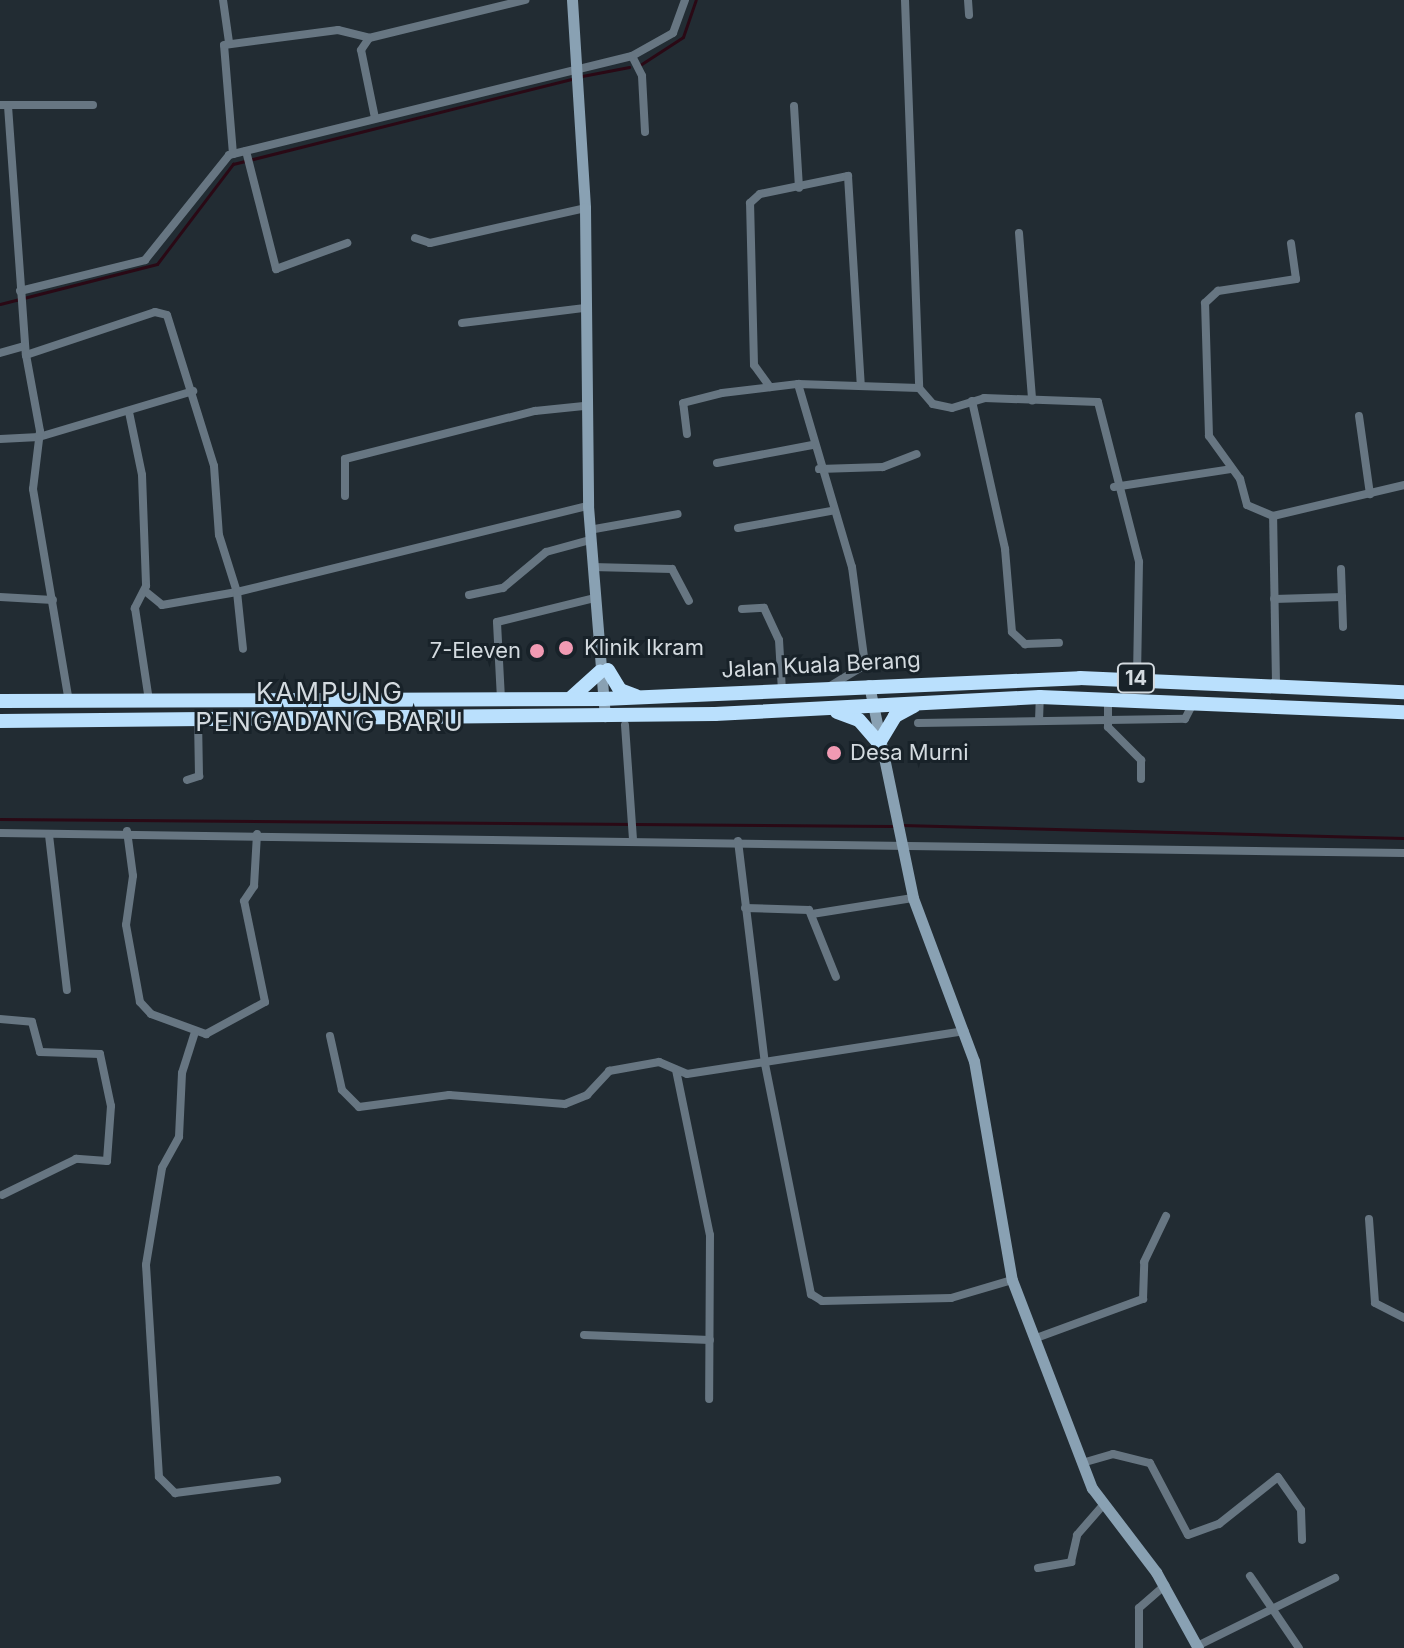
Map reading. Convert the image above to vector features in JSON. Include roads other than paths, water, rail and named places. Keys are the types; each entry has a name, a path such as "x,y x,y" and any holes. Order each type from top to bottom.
{"highway":[{"path":"560,699 587,689 604,671 620,690 640,697"},
{"name":"Jalan Kuala Berang","path":"0,701 560,699 950,680 1137,678 1404,692"},
{"path":"950,680 954,692 983,698"},
{"name":"Jalan Kuala Berang","path":"0,721 615,719 872,706 945,699 1040,697 1194,700 1404,712"},
{"path":"801,709 849,714 879,743 895,716 945,699"},
{"name":"Jalan Kuala Berang","path":"506,718 615,719"}],"main road":[{"path":"572,0 575,87 585,208 584,406 588,506 599,633 608,698 615,719"},
{"path":"869,685 893,818 913,898 965,1031 1012,1280 1039,1337 1082,1463 1102,1506 1165,1585 1197,1647"}],"street":[{"path":"223,0 229,42"},
{"path":"21,297 145,260 233,154 222,51 229,42 338,30 369,38 525,0"},
{"path":"233,154 632,56 673,33 685,0"},
{"path":"905,0 919,388 933,404 1032,400 1098,402 1114,487 1139,562 1137,678"},
{"path":"968,0 969,15"},
{"path":"369,38 361,50 375,118"},
{"path":"632,56 642,76 645,132"},
{"path":"69,702 33,489 39,437 25,350 4,106 93,105"},
{"path":"794,106 799,188"},
{"path":"246,153 276,269 347,243"},
{"path":"770,387 754,365 750,203 760,194 853,179 861,386"},
{"path":"415,238 430,243 585,208"},
{"path":"0,213 11,212"},
{"path":"1019,233 1032,400"},
{"path":"1291,243 1296,279 1206,299 1209,436 1231,469 1247,505 1273,516 1404,485"},
{"path":"462,323 585,308"},
{"path":"0,353 25,350 161,312 172,323 214,466 223,556 237,592 243,649"},
{"path":"687,434 683,403 798,384 919,388"},
{"path":"798,384 831,511 852,567 865,665 826,688"},
{"path":"0,439 39,437 193,391"},
{"path":"972,401 1005,549 1012,632 1025,644 1059,643"},
{"path":"345,496 345,459 535,411 584,406"},
{"path":"129,412 142,475 145,591 135,608 149,702"},
{"path":"1359,416 1370,494"},
{"path":"717,463 812,445"},
{"path":"819,469 883,467 917,454"},
{"path":"1114,487 1231,469"},
{"path":"145,591 162,605 237,592 588,506"},
{"path":"738,528 831,511"},
{"path":"469,595 503,588 546,552 590,535 678,514"},
{"path":"1273,516 1276,683"},
{"path":"592,567 672,569 689,601"},
{"path":"1341,569 1343,627"},
{"path":"0,597 53,600"},
{"path":"1274,599 1342,597"},
{"path":"501,699 497,622 595,598"},
{"path":"742,609 764,608 779,640 782,690"},
{"path":"1039,721 1040,697"},
{"path":"983,698 983,718"},
{"path":"1108,698 1108,719 1114,737 1141,760 1141,779"},
{"path":"918,723 983,718 1039,721 1185,719 1194,714 1194,700"},
{"path":"187,780 199,776 198,718"},
{"path":"615,719 633,836"},
{"path":"0,833 49,835 127,831 633,836 738,841 898,840 1404,853"},
{"path":"127,831 133,876 126,925 140,1002 195,1032 214,1032 265,1002 244,901 254,886 257,834"},
{"path":"49,835 67,990"},
{"path":"738,841 765,1064 815,1299 951,1298 1012,1280"},
{"path":"812,914 913,898"},
{"path":"745,908 803,907 812,914 824,963 836,977"},
{"path":"0,1019 32,1022 40,1052 100,1054 111,1106 107,1161 76,1159 2,1195"},
{"path":"330,1036 342,1090 359,1107 449,1095 565,1104 587,1095 609,1071 659,1062 676,1070 765,1064 965,1031"},
{"path":"195,1032 182,1073 179,1137 162,1168 146,1265 159,1477 175,1493 277,1480"},
{"path":"676,1070 687,1144 708,1214 709,1399"},
{"path":"1039,1337 1143,1299 1144,1262 1166,1216"},
{"path":"1369,1219 1375,1303 1404,1318"},
{"path":"584,1335 710,1340"},
{"path":"1082,1463 1113,1454 1150,1463 1188,1535 1219,1524 1278,1477 1301,1510 1302,1540"},
{"path":"1038,1568 1071,1562 1077,1535 1102,1506"},
{"path":"1250,1576 1299,1648"},
{"path":"1197,1647 1335,1578"},
{"path":"1139,1648 1139,1608 1165,1585"}],"waterway":[{"path":"640,65 683,37 696,0"},
{"path":"582,76 629,67"},
{"path":"0,304 157,264 233,164 575,78"},
{"path":"0,819 893,826"},
{"path":"901,825 1404,838"}],"place":[{"name":"Klinik Ikram","path":"566,648"},
{"name":"7-Eleven","path":"537,651"},
{"name":"Desa Murni","path":"834,753"}],"district":[{"name":"KAMPUNG PENGADANG BARU","path":"330,707"}]}
